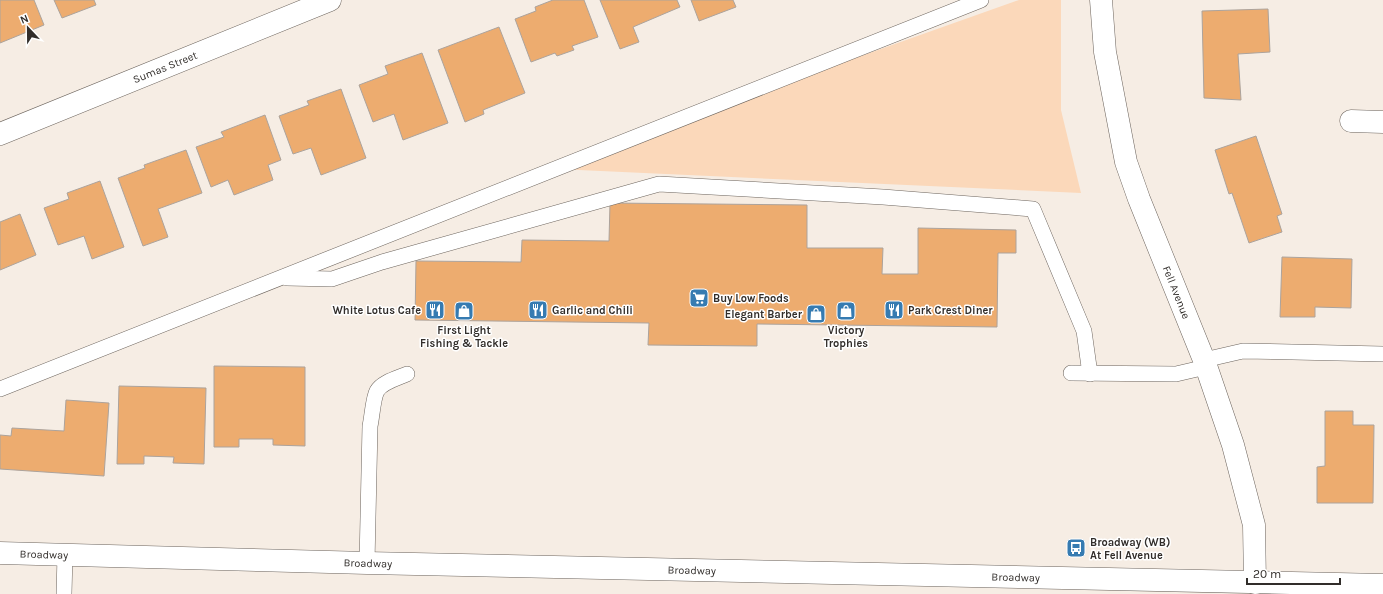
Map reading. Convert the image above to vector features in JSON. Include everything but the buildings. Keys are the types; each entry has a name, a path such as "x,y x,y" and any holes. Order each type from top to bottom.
{"street":[{"name":"Sumas Street","path":"0,134 330,0"},
{"name":"Fell Avenue","path":"1101,0 1105,52 1126,162 1139,199 1205,363 1233,445 1254,525 1255,583"},
{"path":"1351,121 1383,122"},
{"name":"Broadway","path":"0,553 367,563 1255,583 1277,588 1383,585"}],"lane":[{"path":"0,389 981,0"},
{"path":"278,278 332,279 390,260 659,184 883,197 1033,209 1084,331 1090,374"},
{"path":"1071,374 1176,374 1243,351 1383,354"},
{"path":"367,563 370,426 374,404 377,391 386,383 407,374"},
{"path":"64,594 65,555"}],"shaded area":[{"path":"1019,0 1061,0 1061,110 1081,193 557,169 625,140"}],"place":[{"name":"Buy Low Foods","path":"699,298"},
{"name":"White Lotus Cafe","path":"435,310"},
{"name":"Garlic and Chili","path":"538,310"},
{"name":"Park Crest Diner","path":"894,310"},
{"name":"First Light Fishing & Tackle","path":"464,311"},
{"name":"Victory Trophies","path":"846,311"},
{"name":"Elegant Barber","path":"816,314"},
{"name":"Broadway (WB) At Fell Avenue","path":"1076,548"}]}
